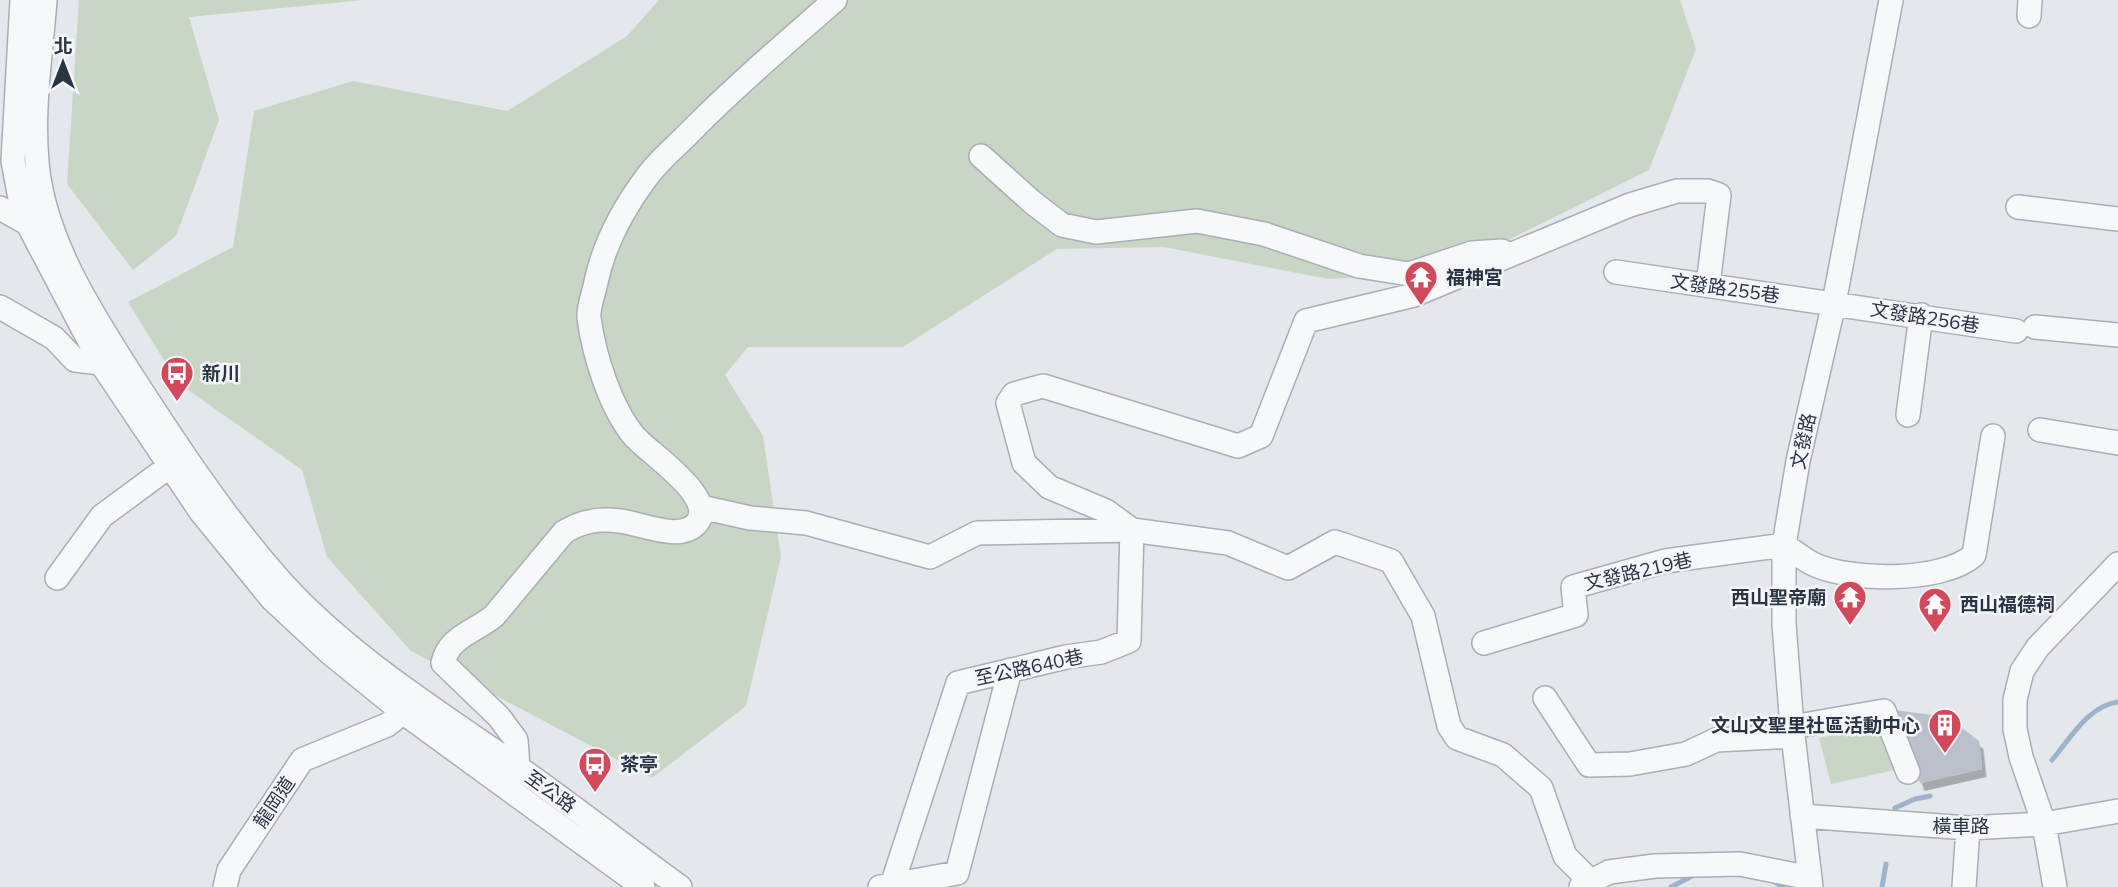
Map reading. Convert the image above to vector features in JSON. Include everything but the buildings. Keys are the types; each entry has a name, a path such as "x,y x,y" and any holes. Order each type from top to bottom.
{"street":[{"path":"22,0 13,161 21,204 29,226 109,359 176,461 201,512 272,599 330,653 411,706"},
{"path":"45,0 36,105 37,164 54,235 109,359"},
{"path":"502,785 517,767 516,740 499,717 443,663 445,651 454,641 494,616 564,532 580,522 620,521 663,531 684,531 695,525 700,516 701,507 684,481 634,437 612,401 589,315 606,243 647,177 722,99 835,0"},
{"name":"文發路","path":"1810,883 1792,732 1784,624 1784,545 1798,461 1834,303 1891,0"},
{"path":"981,156 1062,225 1096,232 1197,221 1264,234 1359,266 1409,274 1472,253 1522,250"},
{"path":"1132,530 1106,511 1049,487 1024,463 1008,403 1014,394 1043,386 1238,446 1261,436 1306,321 1414,295 1630,205 1677,191 1708,191 1719,195 1708,285"},
{"path":"2018,206 2118,219"},
{"path":"0,208 29,226 54,235"},
{"name":"文發路255巷","path":"1616,272 1834,303"},
{"name":"文發路256巷","path":"1834,303 2025,329 2118,335"},
{"path":"0,307 54,338 75,360 109,359"},
{"path":"1908,415 1921,315"},
{"path":"2040,429 2118,443"},
{"path":"1784,545 1813,564 1866,578 1920,574 1964,564 1974,555 1993,436"},
{"path":"57,578 102,516 176,461"},
{"path":"701,507 750,518 806,523 930,557 977,533 1132,530 1228,542 1287,568 1335,542 1391,561 1423,616 1449,726 1457,738 1503,755 1541,788 1565,856 1586,884 1609,872 1655,866 1740,864 1810,883"},
{"name":"至公路640巷","path":"886,886 958,683 1066,657 1101,652 1129,641 1132,530"},
{"name":"文發路219巷","path":"1484,643 1576,615 1573,587 1665,561 1784,545"},
{"path":"2055,887 2044,824 2021,757 2015,729 2015,700 2022,671 2038,647 2118,564"},
{"path":"886,886 957,873 1010,670"},
{"path":"1545,698 1589,765 1629,764 1686,754 1716,740 1792,732 1884,710 1908,772"},
{"name":"至公路","path":"411,706 517,767 680,887"},
{"name":"至公路","path":"411,706 502,785 643,887"},
{"name":"龍岡道","path":"222,881 302,760 387,725 411,706"},
{"name":"橫車路","path":"1802,816 1968,828 2044,824 2118,811"},
{"path":"1964,887 1968,828"}],"green space":[{"path":"79,0 364,0 189,17 219,120 176,236 133,270 67,184"},
{"path":"659,0 1680,0 1696,49 1649,170 1440,274 1328,279 1164,247 1057,249 903,347 748,347 725,375 763,436 781,557 746,706 652,778 411,651 327,557 302,470 178,383 128,302 233,247 254,111 353,81 507,111 627,36"},
{"path":"1892,722 1904,768 1831,784 1819,738"}],"waterway":[{"path":"2052,760 2089,716 2118,702"},
{"path":"1895,808 1930,796"},
{"path":"1882,887 1886,864"},
{"path":"1671,887 1696,874"},
{"path":"1770,879 1783,887"}],"place":[{"name":"福神宮","path":"1421,307"},
{"name":"新川","path":"177,403"},
{"name":"西山聖帝廟","path":"1850,627"},
{"name":"西山福德祠","path":"1935,634"},
{"name":"文山文聖里社區活動中心","path":"1945,755"},
{"name":"茶亭","path":"595,794"}]}
